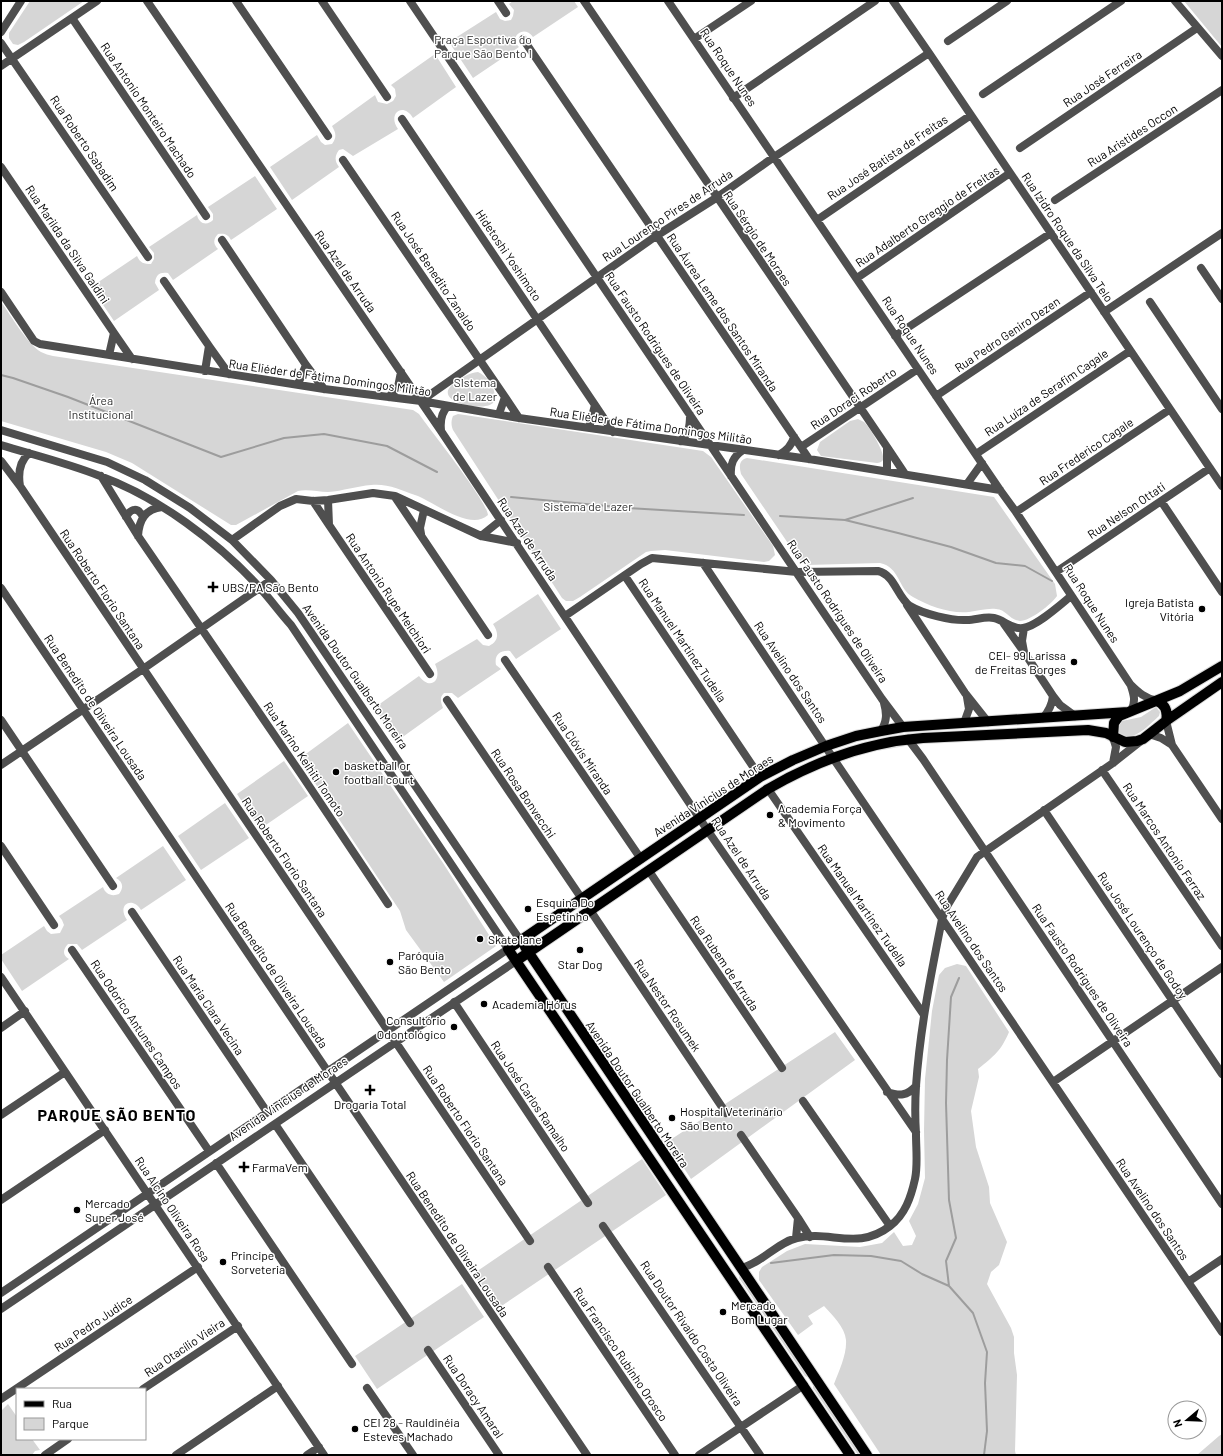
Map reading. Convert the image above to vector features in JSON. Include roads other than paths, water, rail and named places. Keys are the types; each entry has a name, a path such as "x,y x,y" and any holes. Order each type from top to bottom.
{"main road":[{"name":"Avenida Vinicius de Moraes","path":"1113,736 1113,727 1116,720 1130,712 1180,691 1222,666"},
{"name":"Avenida Vinicius de Moraes","path":"516,961 768,789 788,778 833,758 866,746 923,738 1088,730 1102,732 1125,742 1131,742 1146,737 1166,721 1221,686"},
{"path":"1157,700 1164,705 1167,710 1166,721"},
{"name":"Avenida Vinicius de Moraes","path":"508,949 760,777 793,760 826,746 856,736 903,727 1130,712"},
{"path":"988,722 989,735"},
{"path":"582,898 590,910"},
{"name":"Avenida Doutor Gualberto Moreira","path":"520,940 867,1455"},
{"name":"Avenida Doutor Gualberto Moreira","path":"508,949 850,1455"},
{"path":"730,1276 741,1268"},
{"path":"804,1385 815,1377"}],"street":[{"path":"1,32 21,1"},
{"path":"1,66 97,1"},
{"name":"Rua Azel de Arruda","path":"147,1 400,372 442,431 708,830 916,1132"},
{"path":"236,1 328,136"},
{"path":"322,1 387,97"},
{"name":"Rua Fausto Rodrigues de Oliveira","path":"410,1 690,414 710,446 732,476 882,699 903,727"},
{"path":"498,1 506,13"},
{"name":"Rua Sérgio de Moraes","path":"584,1 859,409 906,474"},
{"name":"Rua Roque Nunes","path":"668,1 1016,512 1130,684 1146,698 1157,700"},
{"path":"694,40 751,1"},
{"path":"734,98 876,1"},
{"name":"Rua Izidro Roque da Silva Telo","path":"893,1 1222,486"},
{"path":"948,41 1007,1"},
{"path":"983,94 1121,1"},
{"path":"1174,1 1222,56"},
{"name":"Rua Antonio Monteiro Machado","path":"72,18 206,216"},
{"name":"Rua José Ferreira","path":"1020,148 1197,28"},
{"name":"Rua Áurea Leme dos Santos Miranda","path":"523,39 809,460"},
{"name":"Rua Roberto Sabadim","path":"1,43 148,257"},
{"name":"Rua Lourenço Pires de Arruda","path":"421,401 656,236 716,198 774,157 929,53"},
{"name":"Rua Aristides Occon","path":"1055,200 1222,90"},
{"name":"Rua José Batista de Freitas","path":"817,220 971,115"},
{"name":"Hidetoshi Yoshimoto","path":"402,119 613,432"},
{"name":"Rua José Benedito Zanaldo","path":"343,160 519,418"},
{"name":"Rua Marilda da Silva Galdini","path":"1,168 132,359"},
{"name":"Rua Adalberto Greggio de Freitas","path":"857,278 1010,173"},
{"path":"895,336 1051,233"},
{"path":"1104,312 1222,233"},
{"path":"222,240 306,365 324,389"},
{"path":"1201,268 1222,299"},
{"path":"164,281 229,374"},
{"name":"Rua Eliéder de Fátima Domingos Militão","path":"1,292 34,340 40,344 324,389 421,401 519,418 887,471 1000,490"},
{"name":"Rua Pedro Geniro Dezen","path":"936,396 1091,292"},
{"path":"1150,302 1222,409"},
{"path":"109,355 114,333"},
{"path":"206,371 209,346"},
{"name":"Rua Luíza de Serafim Cagale","path":"976,454 1130,351"},
{"path":"298,384 306,365"},
{"name":"Rua Doraci Roberto","path":"801,447 918,369"},
{"path":"389,397 398,387 400,372"},
{"path":"499,414 505,397"},
{"path":"589,428 595,405"},
{"path":"442,431 440,423 441,416 448,406"},
{"name":"Rua Frederico Cagale","path":"1016,512 1169,410"},
{"path":"680,441 685,437 688,431 690,414"},
{"name":"Avenida Doutor Gualberto Moreira","path":"1,430 113,465 145,480 190,508 232,540 271,580 298,613 324,649 520,940"},
{"path":"779,455 793,442 794,437"},
{"name":"Avenida Doutor Gualberto Moreira","path":"1,444 100,476 133,490 212,541 260,588 291,626 508,949"},
{"path":"887,447 887,471"},
{"path":"732,476 732,462 736,455 743,450"},
{"path":"20,486 20,468 25,457 29,453"},
{"name":"Rua Roberto Florio Santana","path":"1,461 20,486 530,1241"},
{"path":"967,484 982,463"},
{"name":"Rua Nelson Ottati","path":"1056,572 1210,468"},
{"name":"Rua Marino Keihiti Tomoto","path":"100,476 201,630 301,774 388,904"},
{"path":"232,540 280,506 296,499 313,501 328,500 372,493 395,496 481,536 517,543"},
{"path":"395,496 488,635"},
{"path":"328,500 329,525"},
{"name":"Rua Antonio Rupe Melchiori","path":"313,501 430,674"},
{"path":"1161,502 1222,592"},
{"path":"410,519 413,509 416,506"},
{"path":"138,536 138,526 143,517 150,510 162,508"},
{"path":"126,517 128,512 132,509 136,509 143,517"},
{"path":"422,537 420,528 424,510"},
{"path":"481,536 501,520"},
{"path":"566,616 652,558 797,572 878,571 889,577 965,693 988,722"},
{"name":"Rua Avelino dos Santos","path":"703,562 833,758 1222,1332"},
{"name":"Rua Manuel Martinez Tudella","path":"625,576 760,777"},
{"path":"1,765 201,630 271,580"},
{"name":"Rua Benedito de Oliveira Lousada","path":"1,588 587,1455"},
{"path":"904,601 923,612 953,619 969,620 993,617 1013,627 1024,628 1044,618 1071,596"},
{"path":"1003,621 1053,696 1060,705 1075,716"},
{"path":"1024,628 1022,641 1024,652"},
{"name":"Rua Clóvis Miranda","path":"505,660 641,859"},
{"name":"Rua Roque Nunes","path":"1130,684 1135,700 1134,707 1130,712"},
{"path":"964,723 970,710 969,702 965,693"},
{"path":"1043,718 1050,708 1053,696"},
{"name":"Rua Fausto Rodrigues de Oliveira","path":"881,731 885,722 886,713 882,699"},
{"name":"Rua Rosa Bonvecchi","path":"447,700 582,898"},
{"path":"1,720 113,886"},
{"path":"1166,721 1172,745 1222,819"},
{"path":"1113,736 1116,747 1113,763"},
{"path":"741,1268 748,1266 783,1244 796,1238 810,1237 858,1239 874,1236 897,1221 906,1207 913,1188 917,1163 916,1086 924,1015 942,919 946,908 977,857 985,851 1113,763 1146,737 1161,738 1172,745"},
{"path":"923,738 921,749 923,759"},
{"name":"Rua Fausto Rodrigues de Oliveira","path":"908,739 923,759 1222,1204"},
{"name":"Rua Marcos Antonio Ferraz","path":"1102,770 1222,946"},
{"name":"Rua Manuel Martinez Tudella","path":"768,789 924,1015"},
{"name":"Rua José Lourenço de Godoy","path":"1044,810 1222,1074"},
{"path":"1,846 54,925"},
{"name":"Rua Rubem de Arruda","path":"649,871 782,1068"},
{"name":"Rua Nestor Rosumek","path":"590,910 726,1113"},
{"name":"Rua Maria Clara Vecina","path":"132,912 267,1112"},
{"name":"Avenida Vinicius de Moraes","path":"1,1292 508,949"},
{"name":"Rua Odorico Antunes Campos","path":"72,950 210,1152"},
{"name":"Avenida Vinicius de Moraes","path":"1,1309 516,961"},
{"path":"1053,1082 1222,967"},
{"name":"Rua Alcino Oliveira Rosa","path":"1,977 156,1204 324,1455"},
{"name":"Rua José Carlos Ramalho","path":"454,1002 588,1203"},
{"path":"1,1028 25,1011"},
{"path":"1,1115 65,1072"},
{"path":"887,1092 903,1096 911,1092 916,1086"},
{"path":"803,1101 890,1226"},
{"path":"275,1124 410,1323"},
{"path":"1,1200 105,1130"},
{"path":"741,1135 810,1237"},
{"path":"216,1163 352,1364"},
{"path":"796,1238 798,1218"},
{"name":"Rua Doutor Rivaldo Costa Oliveira","path":"603,1226 760,1455"},
{"path":"1188,1282 1222,1259"},
{"name":"Rua Pedro Judice","path":"17,1388 198,1267"},
{"name":"Rua Francisco Rubinho Orosco","path":"548,1267 675,1455"},
{"name":"Rua Otacílio Vieira","path":"145,1388 238,1326"},
{"name":"Rua Doracy Amaral","path":"428,1350 499,1455"},
{"path":"699,1455 804,1385"},
{"path":"176,1455 278,1386"},
{"path":"367,1388 413,1455"},
{"name":"Rua Pedro Judice","path":"1,1399 16,1389"},
{"path":"44,1455 66,1440"},
{"path":"306,1455 319,1447"}],"waterway":[{"path":"1,375 68,397 221,457 284,438 324,434 387,446 437,472"},
{"path":"511,497 628,508 744,515"},
{"path":"845,520 913,498"},
{"path":"780,516 845,520 951,547 996,563 1025,566 1052,581"},
{"path":"959,978 951,997 946,1103 949,1200 956,1238 946,1261 949,1286 973,1313 987,1352 985,1383 987,1431 984,1455"},
{"path":"771,1263 834,1255 871,1256 901,1261 922,1274 949,1286"}],"place":[{"name":"UBS/PA São Bento","path":"213,587"},
{"name":"Igreja Batista Vitória","path":"1202,609"},
{"name":"CEI- 99 Larissa de Freitas Borges","path":"1074,662"},
{"name":"basketball or football court","path":"336,772"},
{"name":"Academia Força & Movimento","path":"770,815"},
{"name":"Esquina Do Espetinho","path":"528,909"},
{"name":"Skate lane","path":"480,939"},
{"name":"Star Dog","path":"580,950"},
{"name":"Paróquia São Bento","path":"390,962"},
{"name":"Academia Hórus","path":"484,1004"},
{"name":"Consultório Odontológico","path":"454,1027"},
{"name":"Drogaria Total","path":"370,1090"},
{"name":"Hospital Veterinário São Bento","path":"672,1118"},
{"name":"FarmaVem","path":"244,1167"},
{"name":"Mercado Super José","path":"77,1210"},
{"name":"Principe Sorveteria","path":"223,1262"},
{"name":"Mercado Bom Lugar","path":"723,1312"},
{"name":"CEI 28 - Rauldinéia Esteves Machado","path":"355,1429"}],"district":[{"name":"PARQUE SÃO BENTO","path":"117,1114"}],"park label":[{"name":"Praça Esportiva do Parque São Bento I","path":"483,46"},
{"name":"SIstema de Lazer","path":"475,389"},
{"name":"Área Institucional","path":"101,407"},
{"name":"Sistema de Lazer","path":"588,506"}]}
